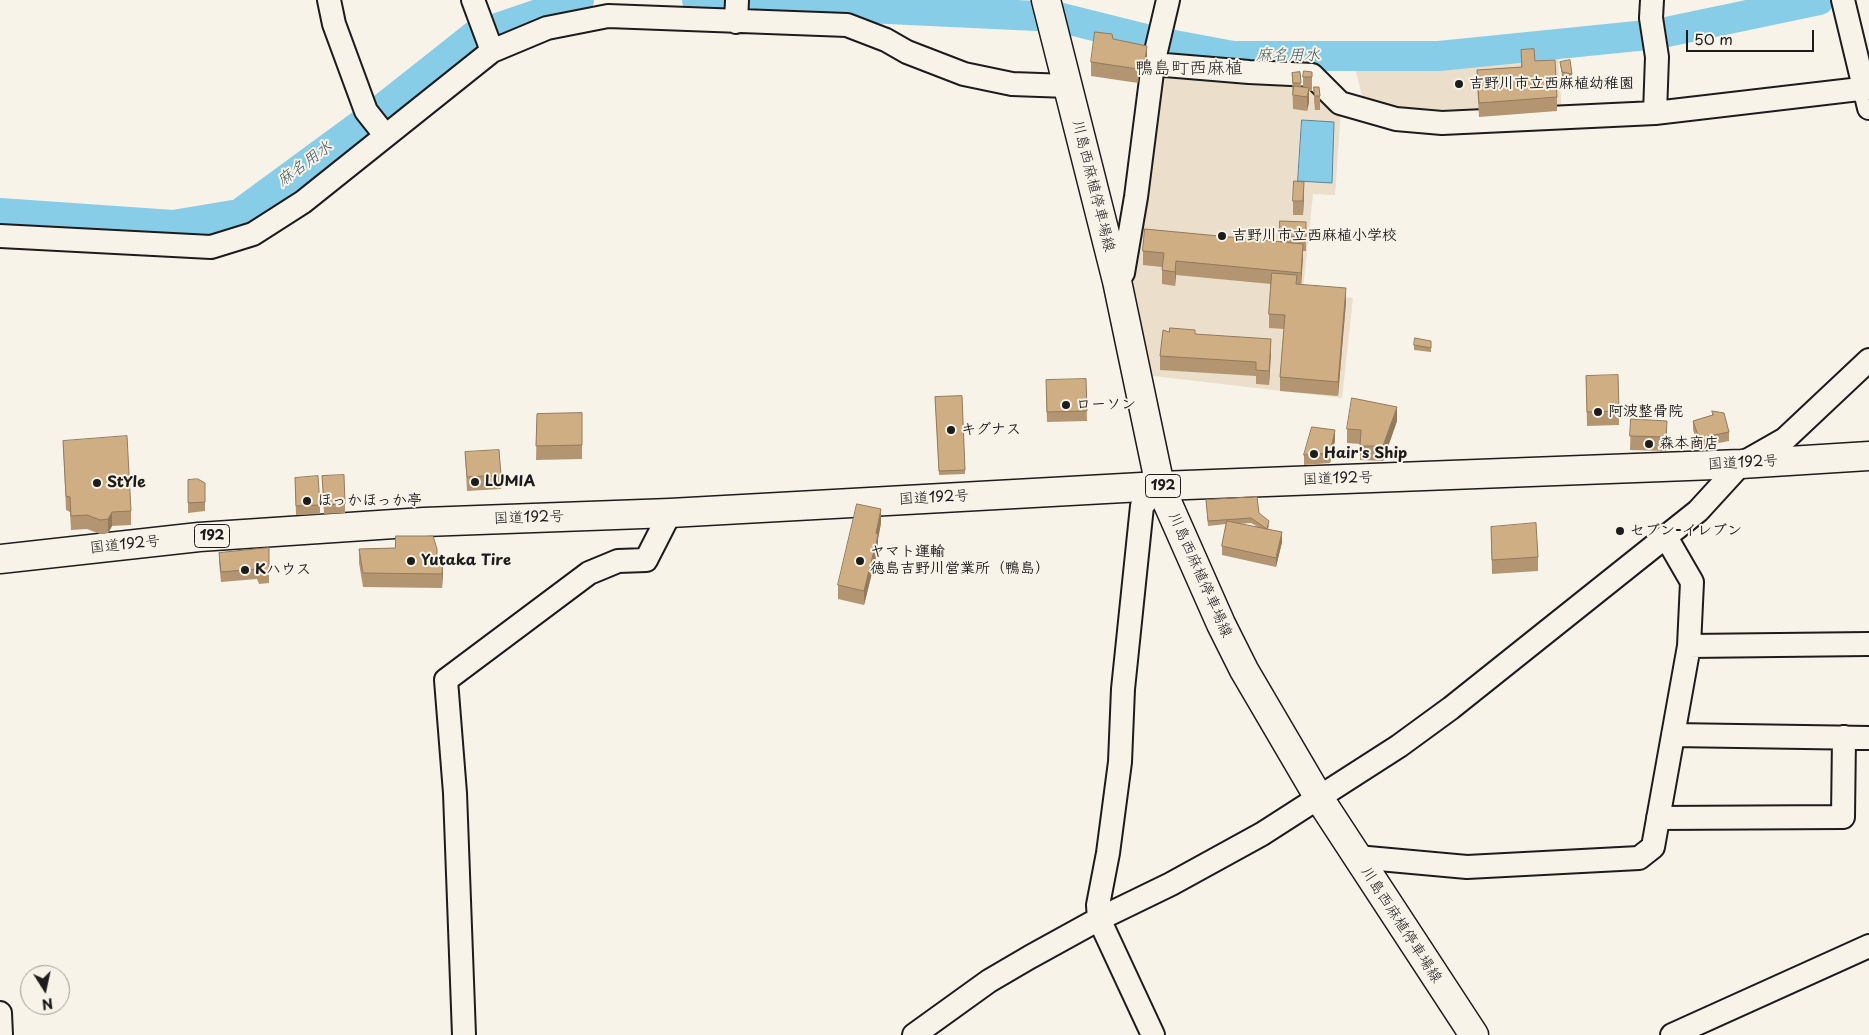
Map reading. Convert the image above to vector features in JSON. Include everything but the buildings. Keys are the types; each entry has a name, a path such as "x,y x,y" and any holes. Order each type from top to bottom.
{"main road":[{"name":"川島西麻植停車場線","path":"1046,0 1117,281 1160,486 1244,670 1319,798 1474,1035"},
{"name":"国道192号","path":"0,559 199,537 424,522 670,512 1160,486 1741,464 1869,456"}],"street":[{"path":"329,0 334,24 366,111 383,132"},
{"path":"1117,281 1122,273 1136,198 1154,61 1168,0"},
{"path":"1154,61 1249,72 1312,75 1340,103 1396,118 1442,123 1655,113 1868,95 1844,4"},
{"path":"476,9 492,50"},
{"path":"1652,9 1658,57 1655,113"},
{"path":"0,236 211,247 253,234 303,202 383,132 492,50 547,28 608,16 737,11 766,21 847,25 886,40 907,52 964,74 1012,84 1068,86"},
{"path":"914,1035 989,981 1099,919 1171,884 1262,834 1399,746 1451,708 1698,511 1741,464 1785,439 1869,360"},
{"path":"1152,1035 1099,919 1098,905 1108,853 1120,762 1123,689 1142,506 1160,486"},
{"path":"464,1035 454,793 446,680 588,573 618,561 646,560 670,512"},
{"path":"1357,857 1467,867 1639,858 1653,847 1689,646 1692,582 1666,537"},
{"path":"1689,646 1869,644"},
{"path":"1673,735 1869,738"},
{"path":"1658,818 1843,817 1844,737"},
{"path":"1672,1035 1869,946"},
{"path":"0,1013 1,1035"}],"shaded area":[{"name":"吉野川市立西麻植幼稚園","path":"1558,53 1562,114 1450,118 1364,104 1354,64"},
{"name":"吉野川市立西麻植小学校","path":"1157,72 1315,83 1341,109 1335,195 1313,194 1303,290 1353,298 1342,398 1153,376 1130,276"}],"water":[{"path":"1302,120 1334,122 1332,183 1298,181"}],"waterway":[{"name":"麻名用水","path":"0,213 173,225 239,214 378,112 474,36 579,0"},
{"name":"麻名用水","path":"697,0 1058,17 1158,42 1233,56 1439,56 1657,34 1819,0"}],"place":[{"name":"吉野川市立西麻植幼稚園","path":"1459,84"},
{"name":"吉野川市立西麻植小学校","path":"1222,236"},
{"name":"ローソン","path":"1066,405"},
{"name":"阿波整骨院","path":"1598,412"},
{"name":"キグナス","path":"951,430"},
{"name":"森本商店","path":"1649,444"},
{"name":"Hair's Ship","path":"1314,454"},
{"name":"LUMIA","path":"475,482"},
{"name":"StYle","path":"97,483"},
{"name":"ほっかほっか亭","path":"307,501"},
{"name":"セブン-イレブン","path":"1620,531"},
{"name":"Yutaka Tire","path":"411,561"},
{"name":"ヤマト運輸 徳島吉野川営業所（鴨島）","path":"860,561"},
{"name":"Kハウス","path":"245,570"}],"district":[{"name":"鴨島町西麻植","path":"1189,69"}]}
